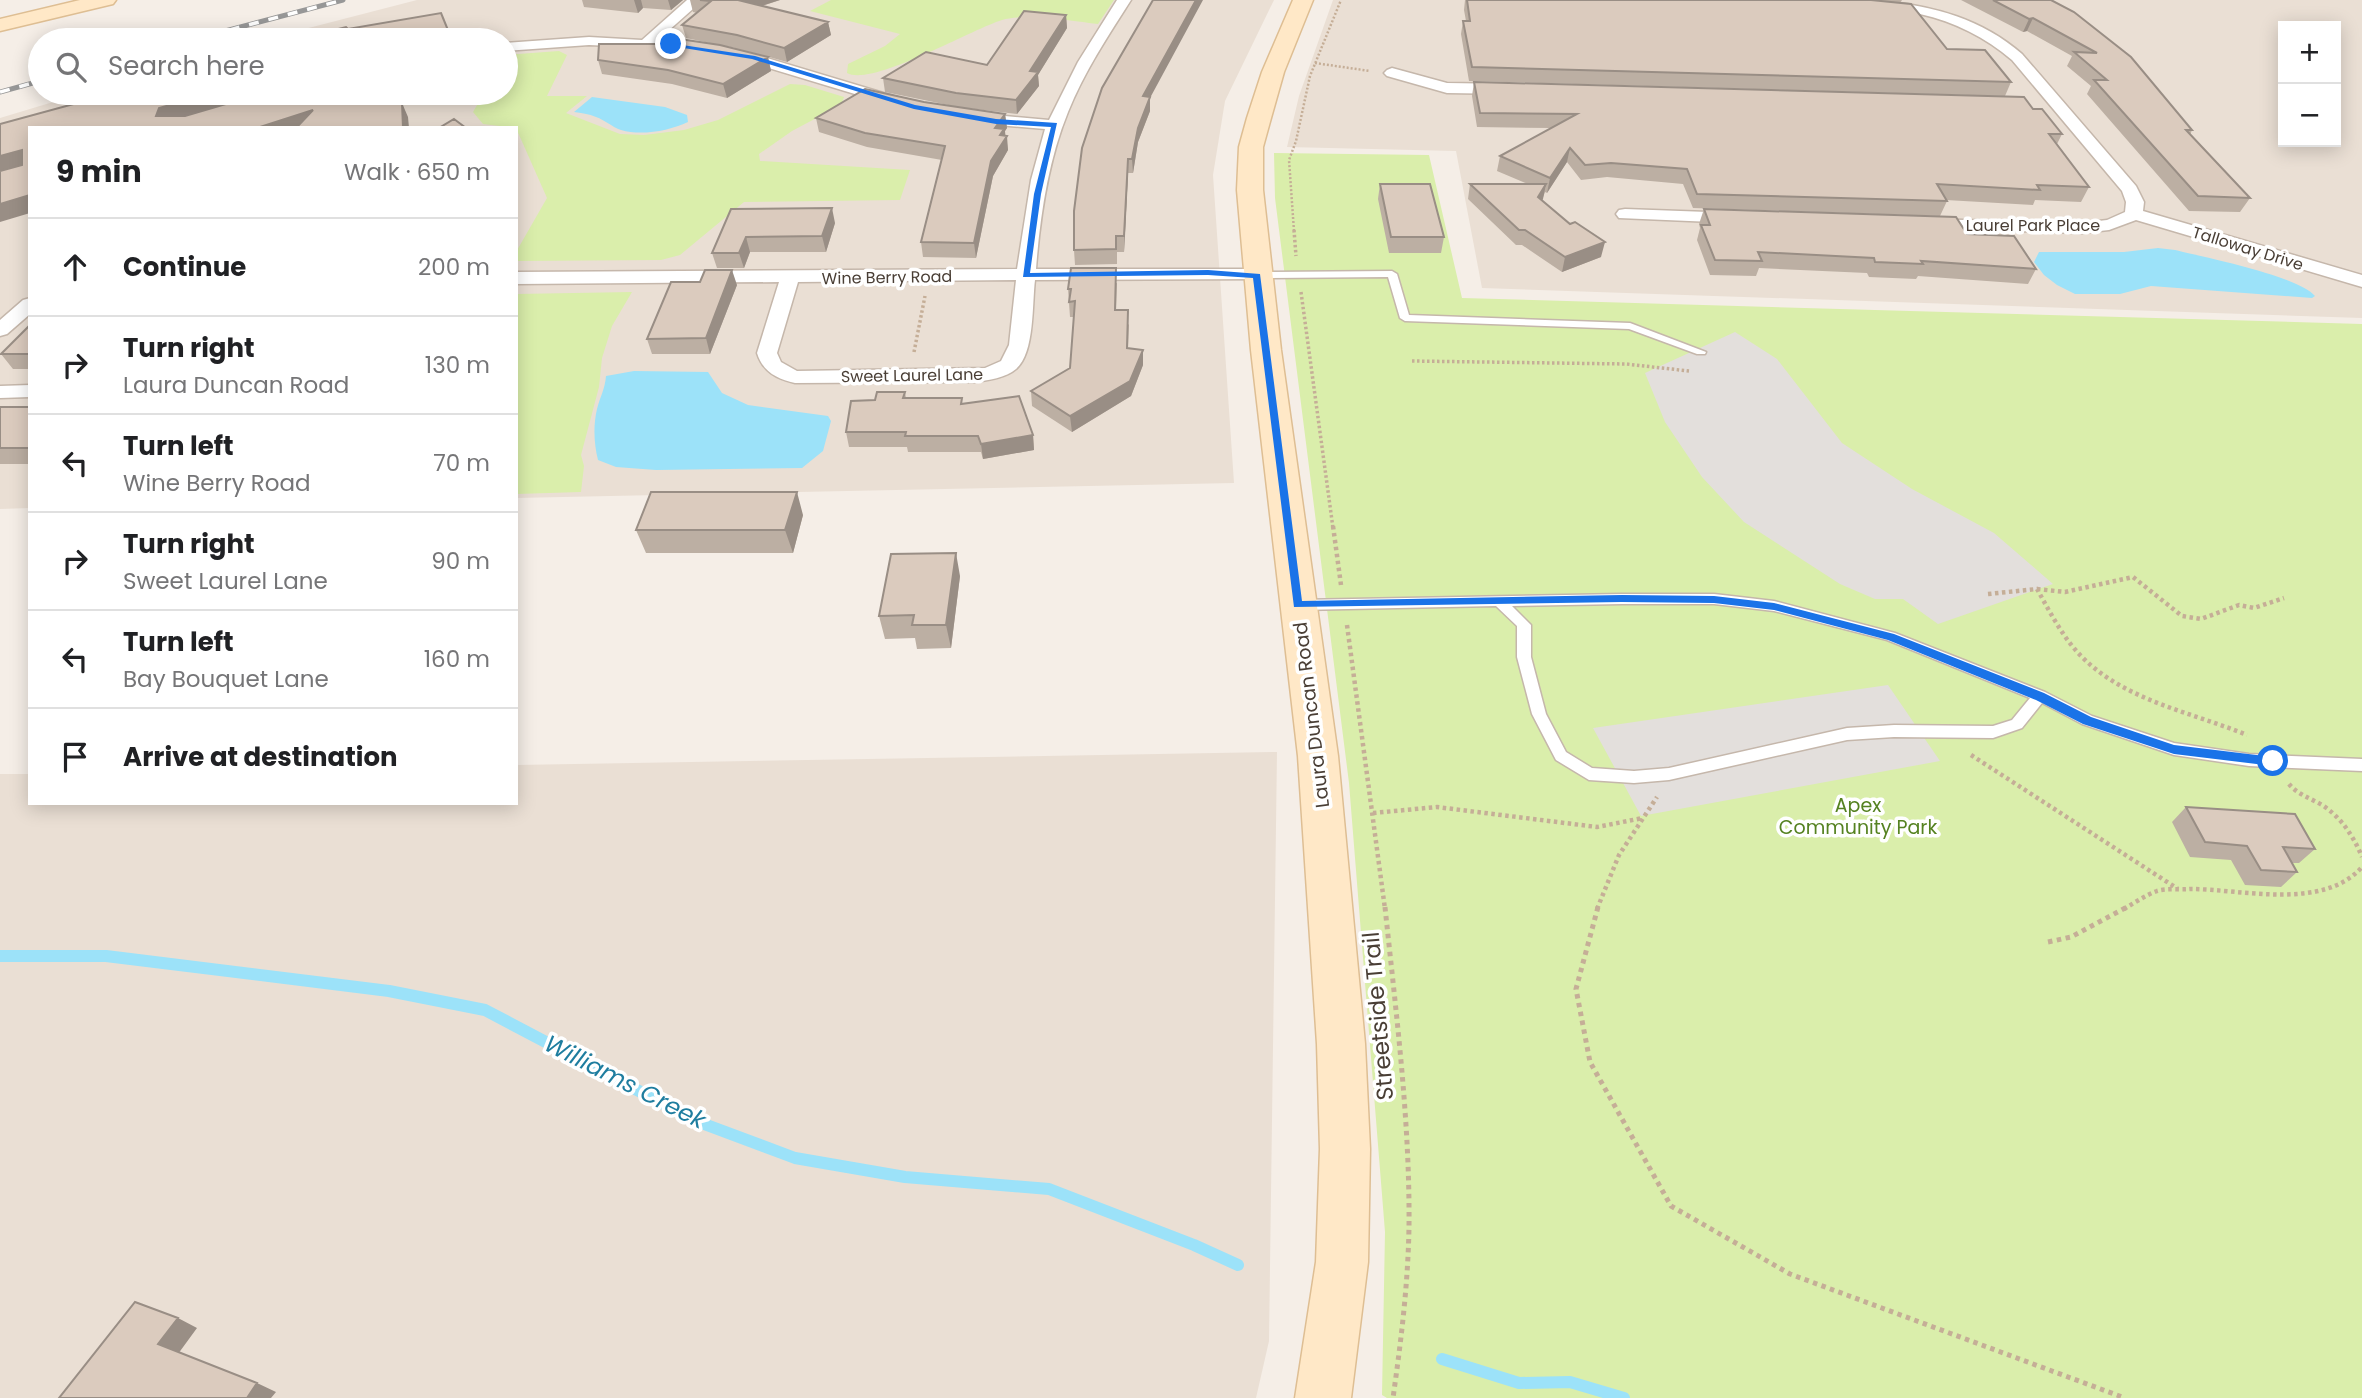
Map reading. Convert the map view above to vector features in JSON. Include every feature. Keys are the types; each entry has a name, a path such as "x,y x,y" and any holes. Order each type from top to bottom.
{"street":[{"path":"1,24 106,0"},
{"path":"648,42 671,19 696,0"},
{"name":"Sweet Laurel Lane","path":"790,278 767,353 770,363 778,370 795,377 975,376 1009,365 1016,355 1037,194 1055,125 1082,71 1124,0"},
{"name":"Laura Duncan Road","path":"1303,0 1273,72 1251,148 1250,190 1257,275 1318,756 1341,1044 1345,1149 1342,1262 1323,1398"},
{"path":"1859,4 1895,6 1933,13 1990,35 2017,57 2130,190 2135,202 2134,214"},
{"path":"518,46 575,42 648,42 718,50 914,107"},
{"path":"1392,73 1447,88 1526,90"},
{"path":"2029,104 2057,104"},
{"path":"955,115 1055,125"},
{"path":"1625,214 1759,218"},
{"name":"Laurel Park Place","path":"1909,223 2082,228 2121,222 2134,214"},
{"name":"Talloway Drive","path":"2134,214 2362,281"},
{"name":"Wine Berry Road","path":"518,278 790,278 1208,272 1257,275"},
{"path":"0,330 28,306"},
{"path":"0,392 28,391"}],"lane":[{"path":"1257,275 1392,274 1405,318 1630,326 1701,352"},
{"path":"1297,605 1714,599 1774,606 1890,636 2040,696 2087,720 2174,749 2273,761 2362,765"},
{"path":"1500,602 1524,625 1524,657 1539,714 1561,755 1589,774 1634,777 1669,774 1847,734 1894,730 1993,732 2017,724 2040,696"}],"path":[{"path":"1315,63 1392,73"},
{"path":"914,354 926,288"},
{"path":"1412,360 1626,364 1689,371"},
{"path":"1988,594 2037,589 2065,592 2133,577 2182,616 2201,619 2239,605 2254,608 2284,597"},
{"path":"2037,589 2060,629 2083,658 2116,682 2148,699 2250,736 2294,790 2325,807 2354,836 2362,857"},
{"name":"Streetside Trail","path":"1350,644 1373,813 1405,1092 1409,1227 1404,1318 1393,1398"},
{"path":"1943,732 1970,755 2178,890"},
{"path":"1669,774 1619,855 1593,919 1576,989 1590,1062 1671,1206 1790,1274 2124,1398"},
{"path":"1373,813 1437,807 1468,808 1597,827 1644,818"},
{"path":"2048,942 2071,937 2159,890 2215,889 2289,895 2334,887 2354,876 2362,867"}],"shaded area":[{"path":"417,0 1274,0 1225,101 1213,175 1234,483 518,498 518,126 28,126 28,508 0,509 0,118 43,105 518,105 518,28 308,28"},
{"path":"1333,0 2362,0 2362,318 1482,288 1456,151 1287,147 1299,96"},
{"path":"1735,332 1777,359 1842,443 1912,489 1994,533 2053,584 1938,624 1903,599 1875,599 1840,584 1744,522 1702,477 1665,422 1645,373"},
{"path":"1888,685 1940,761 1641,816 1593,728"},
{"path":"1277,752 1269,1341 1256,1398 0,1398 0,774 28,774 28,805 518,805 518,765"}],"green space":[{"path":"831,0 1114,0 1098,24 1036,17 1002,20 899,65 860,75 847,73 848,64 885,46 900,34 810,11"},
{"path":"559,51 567,55 547,96 587,96 566,113 620,134 644,135 684,130 718,120 790,84 805,85 844,97 841,105 792,131 759,154 760,161 910,170 900,200 744,202 680,255 661,260 518,261 518,249 547,198 518,133 518,126 483,124 473,112 477,105 518,105 518,54"},
{"name":"Apex Community Park","path":"1274,153 1429,155 1462,298 2362,324 2362,1398 1387,1398 1382,1395 1385,1232 1349,783 1275,198"},
{"path":"632,292 612,326 602,358 599,387 581,455 584,466 581,492 518,494 518,294"}],"water":[{"path":"592,97 665,107 687,115 688,122 655,132 621,130 593,116 574,112"},
{"path":"2158,248 2250,268 2290,281 2315,296 2312,298 2151,286 2120,294 2075,294 2044,275 2034,262 2039,252 2124,252"},
{"path":"634,371 708,372 722,393 748,405 828,416 831,421 823,451 802,468 656,470 616,467 598,460 595,422 606,376"}],"building":[{"path":"700,0 738,0 828,22 784,48 737,35 682,25 711,1"},
{"path":"1153,0 1196,0 1143,96 1150,97 1138,128 1132,159 1128,159 1124,236 1116,236 1116,249 1074,250 1074,211 1082,148 1102,88"},
{"path":"1467,0 1871,0 1911,4 1947,49 1985,50 2011,82 1472,67 1463,21 1470,21"},
{"path":"1993,0 2051,0 2074,12 2131,57 2192,130 2186,130 2250,198 2198,196 2094,80 2107,80 2074,52 2097,53 2033,18 2029,19"},
{"path":"1024,11 1066,15 1030,71 1038,72 1016,100 956,93 883,78 926,52 987,65"},
{"path":"441,13 447,28 354,28"},
{"path":"666,37 720,45 768,57 723,84 668,70 598,60 599,44 657,44"},
{"path":"1474,82 2024,97 2033,109 2042,109 2062,134 2049,134 2089,187 2037,185 2040,190 1937,184 1947,201 1697,194 1687,169 1611,163 1585,165 1570,148 1550,178 1500,156 1577,114 1480,113"},
{"path":"865,89 924,102 1005,114 995,128 1004,129 1000,135 1007,136 991,161 974,243 921,242 945,146 865,133 816,118"},
{"path":"70,105 170,105 159,108 156,116 185,116 223,105 402,105 403,126 298,126 313,110 263,126 28,126 28,196 0,204 0,171 22,165 22,150 0,156 0,124"},
{"path":"454,119 463,126 442,126"},
{"path":"1380,184 1430,184 1444,237 1391,237"},
{"path":"1470,184 1546,184 1538,197 1570,224 1575,222 1605,242 1565,257 1525,230 1519,230"},
{"path":"832,208 822,236 746,237 739,253 712,253 731,209"},
{"path":"1704,209 1956,217 1967,234 2014,236 2036,269 1921,261 1923,264 1875,262 1874,258 1758,252 1762,261 1715,260 1701,225 1710,225"},
{"path":"1071,268 1116,268 1115,310 1128,310 1127,348 1143,350 1130,381 1070,416 1031,391 1070,368 1075,301 1069,302"},
{"path":"705,270 732,270 706,338 647,339 671,282 700,282"},
{"path":"28,327 28,354 1,354"},
{"path":"877,392 905,392 903,398 962,398 961,404 1019,396 1033,435 981,444 978,436 905,436 906,432 846,432 851,401 875,400"},
{"path":"0,407 28,407 28,448 0,448"},
{"path":"651,492 797,492 785,530 636,530"},
{"path":"956,553 946,625 912,625 914,615 879,616 891,554"},
{"path":"2186,807 2295,814 2315,849 2283,847 2297,872 2261,870 2247,846 2205,842"},
{"path":"135,1302 178,1318 158,1344 257,1383 247,1398 59,1398"}],"waterway":[{"name":"Williams Creek","path":"0,956 106,956 389,991 485,1010 696,1121 795,1158 905,1177 1049,1189 1194,1245 1238,1265"},
{"name":"Williams Creek","path":"1442,1359 1519,1383 1570,1382 1624,1398"}],"railway":[{"path":"237,28 343,0"},
{"path":"0,92 28,84"}],"route":[{"path":"671,44 753,57 914,107 996,121 1055,125 1037,194 1026,275 1208,272 1257,275 1297,605 1622,598 1714,599 1774,606 1890,636 2040,696 2087,720 2124,734 2174,749 2273,761"}]}
